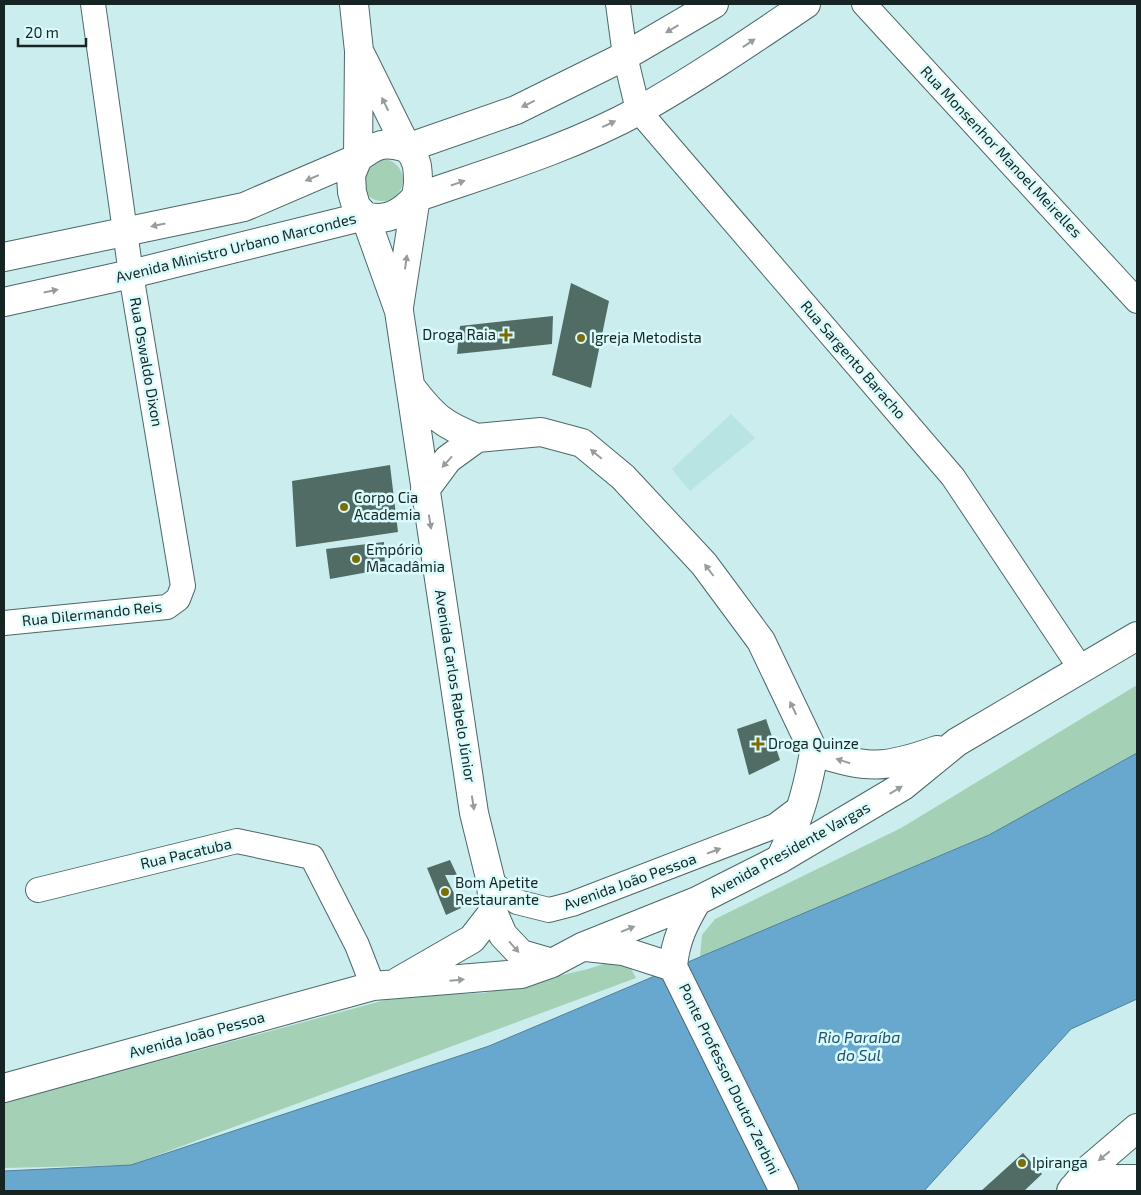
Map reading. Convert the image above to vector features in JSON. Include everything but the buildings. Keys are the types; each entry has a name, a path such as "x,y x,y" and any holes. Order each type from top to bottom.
{"street":[{"name":"Rua Oswaldo Dixon","path":"94,4 130,274 183,573 183,586 178,599"},
{"name":"Avenida Carlos Rabelo Júnior","path":"354,4 359,51 358,158 351,175 352,192 356,206 365,216 399,311 474,813 491,882"},
{"name":"Rua Sargento Baracho","path":"618,4 625,56 638,110 953,476 1082,669"},
{"path":"4,257 244,207 358,158 374,147 391,143 407,148 516,110 625,56 714,4"},
{"name":"Avenida Ministro Urbano Marcondes","path":"4,302 130,274 365,216 378,220 390,217 406,208 415,198 547,152 638,110 730,55 806,4"},
{"name":"Rua Monsenhor Manoel Meirelles","path":"864,4 1137,301"},
{"name":"Avenida Carlos Rabelo Júnior","path":"359,51 407,148 415,156 418,168 399,311"},
{"path":"411,387 428,410 450,428 477,438 541,432 582,443 623,477 704,564 761,641 814,752 803,805 797,823 780,859"},
{"path":"426,490 448,459 477,438"},
{"name":"Rua Dilermando Reis","path":"4,623 152,610 166,607 178,599"},
{"name":"Avenida Presidente Vargas","path":"582,947 697,901 780,859 903,786 957,742 1137,636"},
{"name":"Avenida Presidente Vargas","path":"814,752 850,764 879,766 908,760 957,742"},
{"name":"Avenida João Pessoa","path":"491,882 517,902 549,910 572,904 775,826 803,805"},
{"name":"Rua Pacatuba","path":"38,890 237,841 312,857 357,945 382,986"},
{"path":"491,882 493,912 503,935 521,954 552,963"},
{"path":"582,947 623,951 676,970 675,949 681,928 697,901"},
{"name":"Avenida João Pessoa","path":"382,986 472,939 493,912"},
{"name":"Avenida João Pessoa","path":"4,1088 382,986 522,974 552,963 582,947"},
{"name":"Ponte Professor Doutor Zerbini","path":"676,970 784,1191"},
{"path":"1072,1190 1089,1169 1137,1128"},
{"path":"1072,1190 1108,1179 1137,1179"}],"shaded area":[{"path":"731,414 755,438 690,491 672,469"}],"green space":[{"path":"382,159 397,165 403,180 397,195 382,201 367,195 361,180 367,165"},
{"path":"1137,685 1137,753 989,835 700,957 702,935 715,919 901,828"},
{"path":"625,957 636,978 131,1165 4,1168 4,1103 400,996 484,993 588,969"}],"water":[{"name":"Rio Paraíba do Sul","path":"1137,753 1137,999 1071,1029 924,1191 4,1191 4,1171 131,1165 489,1046 989,835"}],"place":[{"name":"Droga Raia","path":"506,335"},
{"name":"Igreja Metodista","path":"581,338"},
{"name":"Corpo Cia Academia","path":"344,507"},
{"name":"Empório Macadâmia","path":"356,559"},
{"name":"Droga Quinze","path":"758,744"},
{"name":"Bom Apetite Restaurante","path":"445,892"},
{"name":"Ipiranga","path":"1022,1163"}]}
